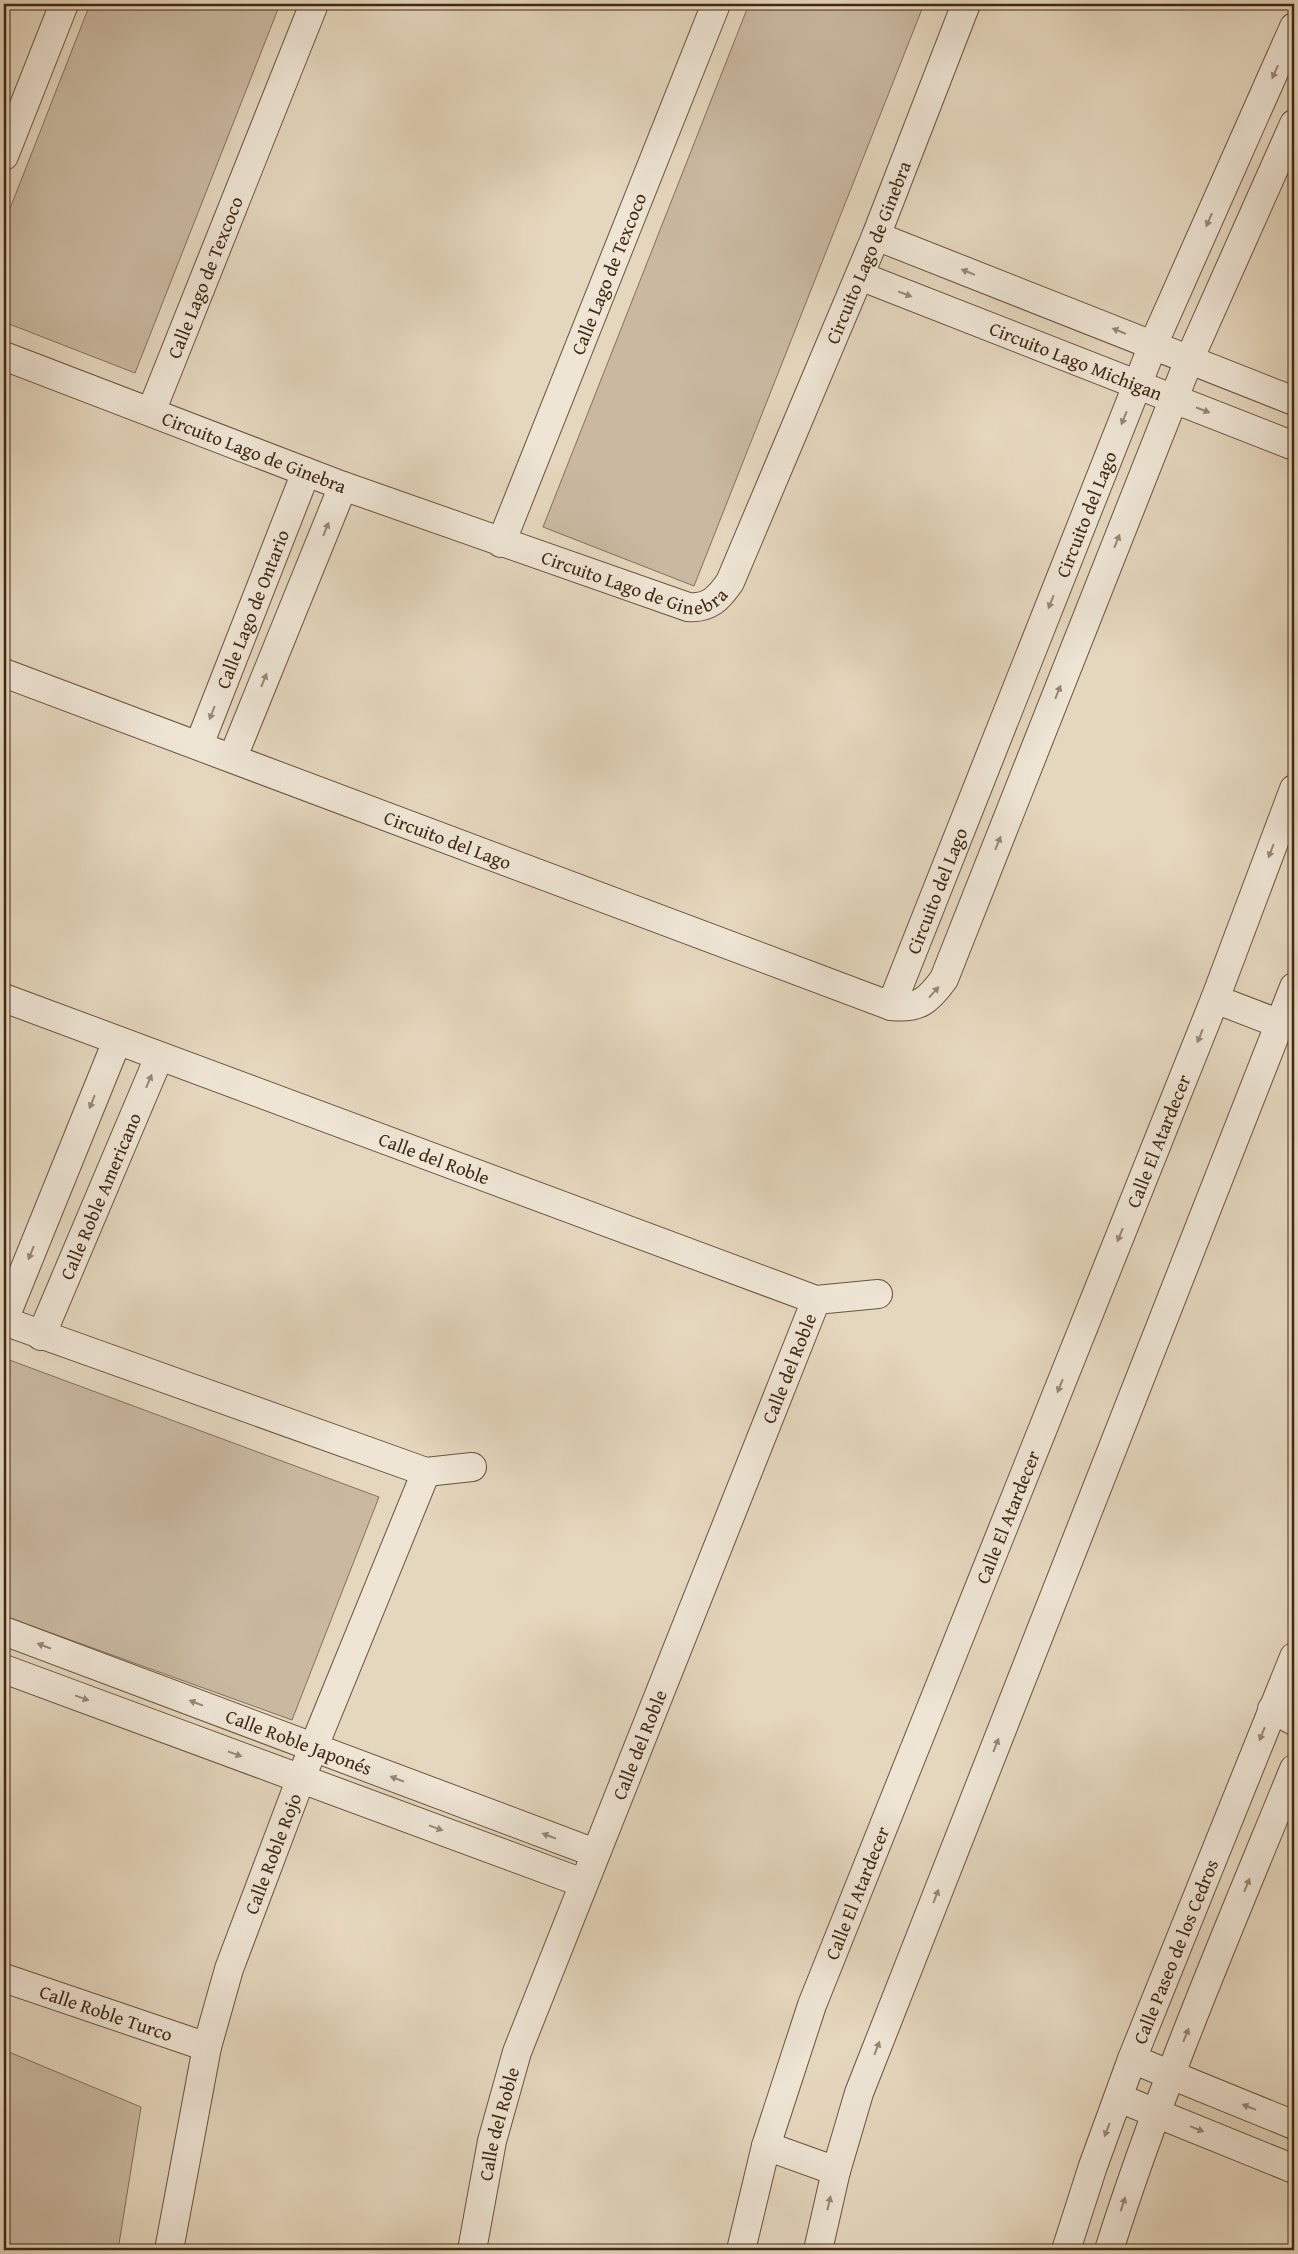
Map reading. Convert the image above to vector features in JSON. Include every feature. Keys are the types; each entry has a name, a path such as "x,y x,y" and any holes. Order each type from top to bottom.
{"street":[{"path":"4,156 64,4"},
{"name":"Calle Lago de Texcoco","path":"151,412 314,4"},
{"name":"Calle Lago de Texcoco","path":"501,543 716,4"},
{"name":"Circuito Lago de Ginebra","path":"4,356 306,472 501,543 688,607 697,608 709,604 720,596 730,582 860,276 966,4"},
{"name":"Circuito del Lago","path":"891,1006 1153,345 1294,27"},
{"name":"Circuito del Lago","path":"4,672 891,1006 909,1008 924,1002 934,994 944,979 1173,399 1294,124"},
{"path":"876,236 1294,401"},
{"name":"Circuito Lago Michigan","path":"860,276 1294,446"},
{"name":"Calle Lago de Ontario","path":"199,745 306,472"},
{"name":"Calle Lago de Ontario","path":"232,757 344,486"},
{"name":"Calle El Atardecer","path":"741,2250 766,2146 812,2005 1214,999 1294,789"},
{"path":"818,2250 836,2171 859,2093 1294,988"},
{"name":"Calle del Roble","path":"4,998 816,1300 517,2052 492,2141 472,2250"},
{"path":"1214,999 1280,1024"},
{"path":"117,1041 4,1320 41,1336 426,1472 472,1467"},
{"name":"Calle Roble Americano","path":"41,1336 159,1057"},
{"path":"816,1300 878,1294"},
{"name":"Calle Roble Rojo","path":"169,2250 208,2047 229,1969 313,1747 426,1472"},
{"name":"Calle Roble Japonés","path":"4,1631 595,1853"},
{"name":"Calle Paseo de los Cedros","path":"1066,2250 1093,2166 1132,2060 1283,1715 1294,1657"},
{"name":"Calle Roble Japonés","path":"4,1669 583,1882"},
{"path":"1109,2250 1131,2179 1169,2075 1294,1769"},
{"name":"Calle Roble Turco","path":"4,1978 208,2047"},
{"path":"1132,2060 1294,2125"},
{"path":"1119,2098 1294,2169"},
{"path":"766,2146 836,2171"}],"shaded area":[{"path":"90,4 280,4 135,373 4,322 4,224"},
{"path":"749,4 924,4 694,586 543,527"},
{"path":"4,1358 379,1497 292,1720 4,1616"},
{"path":"4,2050 141,2107 118,2250 4,2250"}]}
